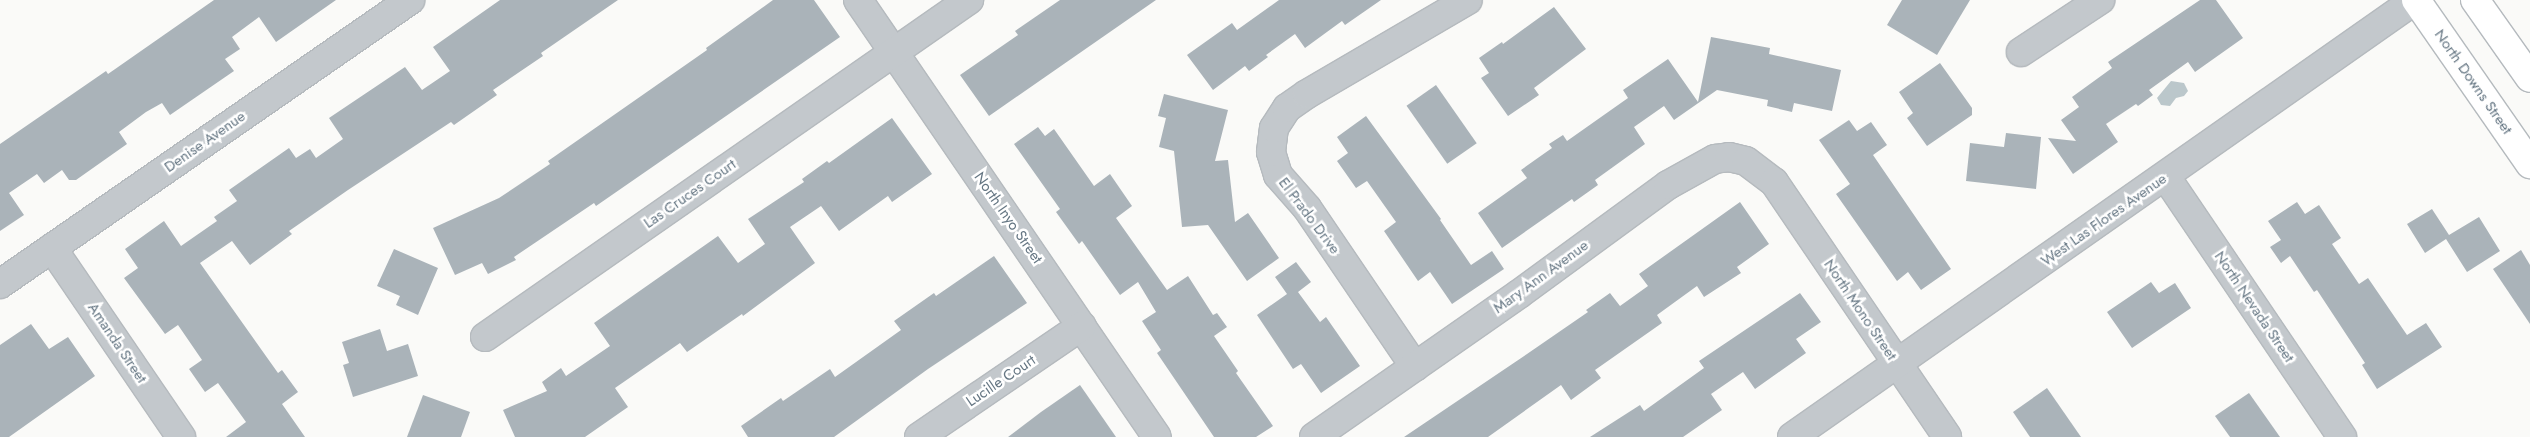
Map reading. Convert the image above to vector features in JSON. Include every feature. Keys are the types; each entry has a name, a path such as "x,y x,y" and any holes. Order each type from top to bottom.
{"main road":[{"name":"North Downs Street","path":"2415,0 2530,164"},
{"path":"2475,0 2530,78"}],"street":[{"name":"Denise Avenue","path":"0,284 410,0"},
{"name":"North Inyo Street","path":"858,0 1157,437"},
{"name":"Las Cruces Court","path":"485,337 969,0"},
{"name":"El Prado Drive","path":"1415,366 1307,208 1278,175 1271,152 1274,128 1287,108 1307,94 1468,0"},
{"path":"2021,52 2100,0"},
{"name":"West Las Flores Avenue","path":"1792,437 2415,0"},
{"name":"Mary Ann Avenue","path":"1314,437 1690,171 1715,159 1729,157 1746,161 1774,182"},
{"name":"North Nevada Street","path":"2166,176 2342,437"},
{"name":"North Mono Street","path":"1774,182 1897,365 1948,437"},
{"name":"Amanda Street","path":"52,248 181,437"},
{"name":"Lucille Court","path":"919,437 1082,326"}],"shaded area":[{"path":"2171,81 2184,83 2188,91 2184,96 2176,98 2170,106 2161,105 2157,98"}],"building":[{"path":"214,0 336,0 276,42 259,17 232,37 240,49 225,59 234,71 170,115 162,103 146,112 119,132 127,144 76,180 69,180 62,170 44,183 37,174 9,193 24,215 0,231 0,144 106,71 108,74"},
{"path":"500,0 618,0 541,53 543,56 493,90 497,95 454,125 451,122 348,190 289,231 292,234 250,265 232,241 200,263 278,373 282,370 298,392 282,404 305,437 226,437 246,422 218,383 205,392 189,369 202,360 178,325 165,334 124,278 138,268 125,249 164,221 181,246 217,221 214,217 237,201 229,190 289,148 296,158 310,149 316,158 343,139 329,118 405,67 422,90 450,71 433,47"},
{"path":"773,0 814,0 840,37 596,206 594,203 514,257 516,260 488,274 482,263 455,275 433,228 499,198 550,164 548,161 707,50 706,48"},
{"path":"1060,0 1156,0 989,116 960,75 1018,35 1015,31"},
{"path":"1279,0 1381,0 1345,25 1342,21 1305,48 1295,34 1266,55 1268,57 1249,71 1245,66 1213,90 1187,55 1232,23 1237,30"},
{"path":"1902,0 1970,0 1937,55 1887,25"},
{"path":"2200,0 2216,0 2243,38 2195,72 2188,62 2149,90 2153,95 2106,124 2118,142 2073,174 2048,138 2076,141 2061,120 2079,107 2072,97 2112,68 2108,62"},
{"path":"1554,7 1586,49 1534,88 1539,95 1508,116 1481,78 1489,73 1479,58 1502,42 1503,44"},
{"path":"1711,37 1770,48 1769,54 1841,70 1832,111 1794,103 1792,112 1767,106 1768,100 1717,90 1674,120 1664,106 1634,127 1645,144 1595,180 1598,185 1574,202 1572,199 1502,248 1478,213 1527,178 1521,170 1552,148 1549,144 1563,135 1567,141 1628,98 1623,90 1668,59 1698,102"},
{"path":"1940,63 1972,108 1972,115 1927,146 1907,118 1913,113 1899,92"},
{"path":"1436,85 1477,143 1447,164 1407,106"},
{"path":"1164,94 1228,110 1215,161 1228,160 1235,222 1248,213 1279,258 1247,281 1208,225 1182,227 1174,151 1159,147 1166,118 1158,116"},
{"path":"1366,116 1441,219 1471,265 1492,251 1504,269 1452,304 1430,272 1418,281 1384,231 1396,222 1367,181 1356,188 1337,161 1348,153 1337,137"},
{"path":"892,118 932,174 892,202 888,196 839,231 821,206 790,227 815,263 743,316 742,314 687,352 680,343 615,388 628,407 585,437 515,437 503,410 547,391 542,382 561,368 566,376 610,346 594,323 718,236 738,263 765,244 748,219 804,182 802,179 827,161 829,163"},
{"path":"1849,120 1857,131 1871,122 1887,145 1873,155 1951,269 1921,290 1908,272 1897,281 1836,194 1850,184 1819,140"},
{"path":"1038,127 1045,136 1054,129 1094,186 1110,174 1132,206 1116,218 1167,290 1188,276 1213,315 1217,313 1227,327 1214,336 1238,371 1236,373 1273,426 1256,437 1214,437 1157,353 1161,350 1142,321 1156,312 1138,282 1120,295 1082,241 1079,244 1056,212 1060,209 1014,144"},
{"path":"2006,133 2041,137 2036,189 1966,181 1970,143 2004,147"},
{"path":"1740,202 1769,244 1737,267 1741,273 1704,297 1697,286 1657,315 1662,323 1595,370 1601,378 1571,400 1561,385 1488,437 1404,437 1588,312 1586,310 1610,293 1620,306 1648,286 1639,274"},
{"path":"2297,202 2305,214 2319,205 2341,238 2332,244 2359,284 2368,278 2407,335 2426,323 2442,347 2377,389 2362,365 2365,363 2317,290 2314,292 2290,256 2281,263 2270,247 2281,240 2268,221"},
{"path":"2432,209 2449,235 2479,217 2500,251 2467,272 2446,239 2425,253 2407,224"},
{"path":"394,249 438,268 418,315 396,305 400,296 377,286"},
{"path":"2521,250 2530,265 2530,324 2493,269"},
{"path":"994,256 1027,303 928,369 834,437 748,437 741,426 781,398 783,401 830,369 835,377 901,330 894,321 934,293 936,296"},
{"path":"1296,262 1311,282 1298,292 1320,322 1326,317 1360,366 1321,393 1301,364 1293,369 1257,315 1287,294 1275,277"},
{"path":"2151,282 2159,293 2175,283 2191,308 2132,348 2107,312"},
{"path":"1800,293 1821,322 1796,339 1806,353 1755,389 1743,372 1711,394 1722,410 1683,437 1590,437 1640,405 1644,411 1704,368 1699,361"},
{"path":"31,324 49,349 68,337 95,376 9,437 0,437 0,345"},
{"path":"380,329 387,351 408,344 418,376 353,397 343,365 349,363 342,342"},
{"path":"1080,385 1116,437 1008,437 1041,412"},
{"path":"2047,388 2081,437 2030,437 2013,412"},
{"path":"2249,393 2280,437 2230,437 2215,416"},
{"path":"423,395 470,412 461,437 407,437"}]}
